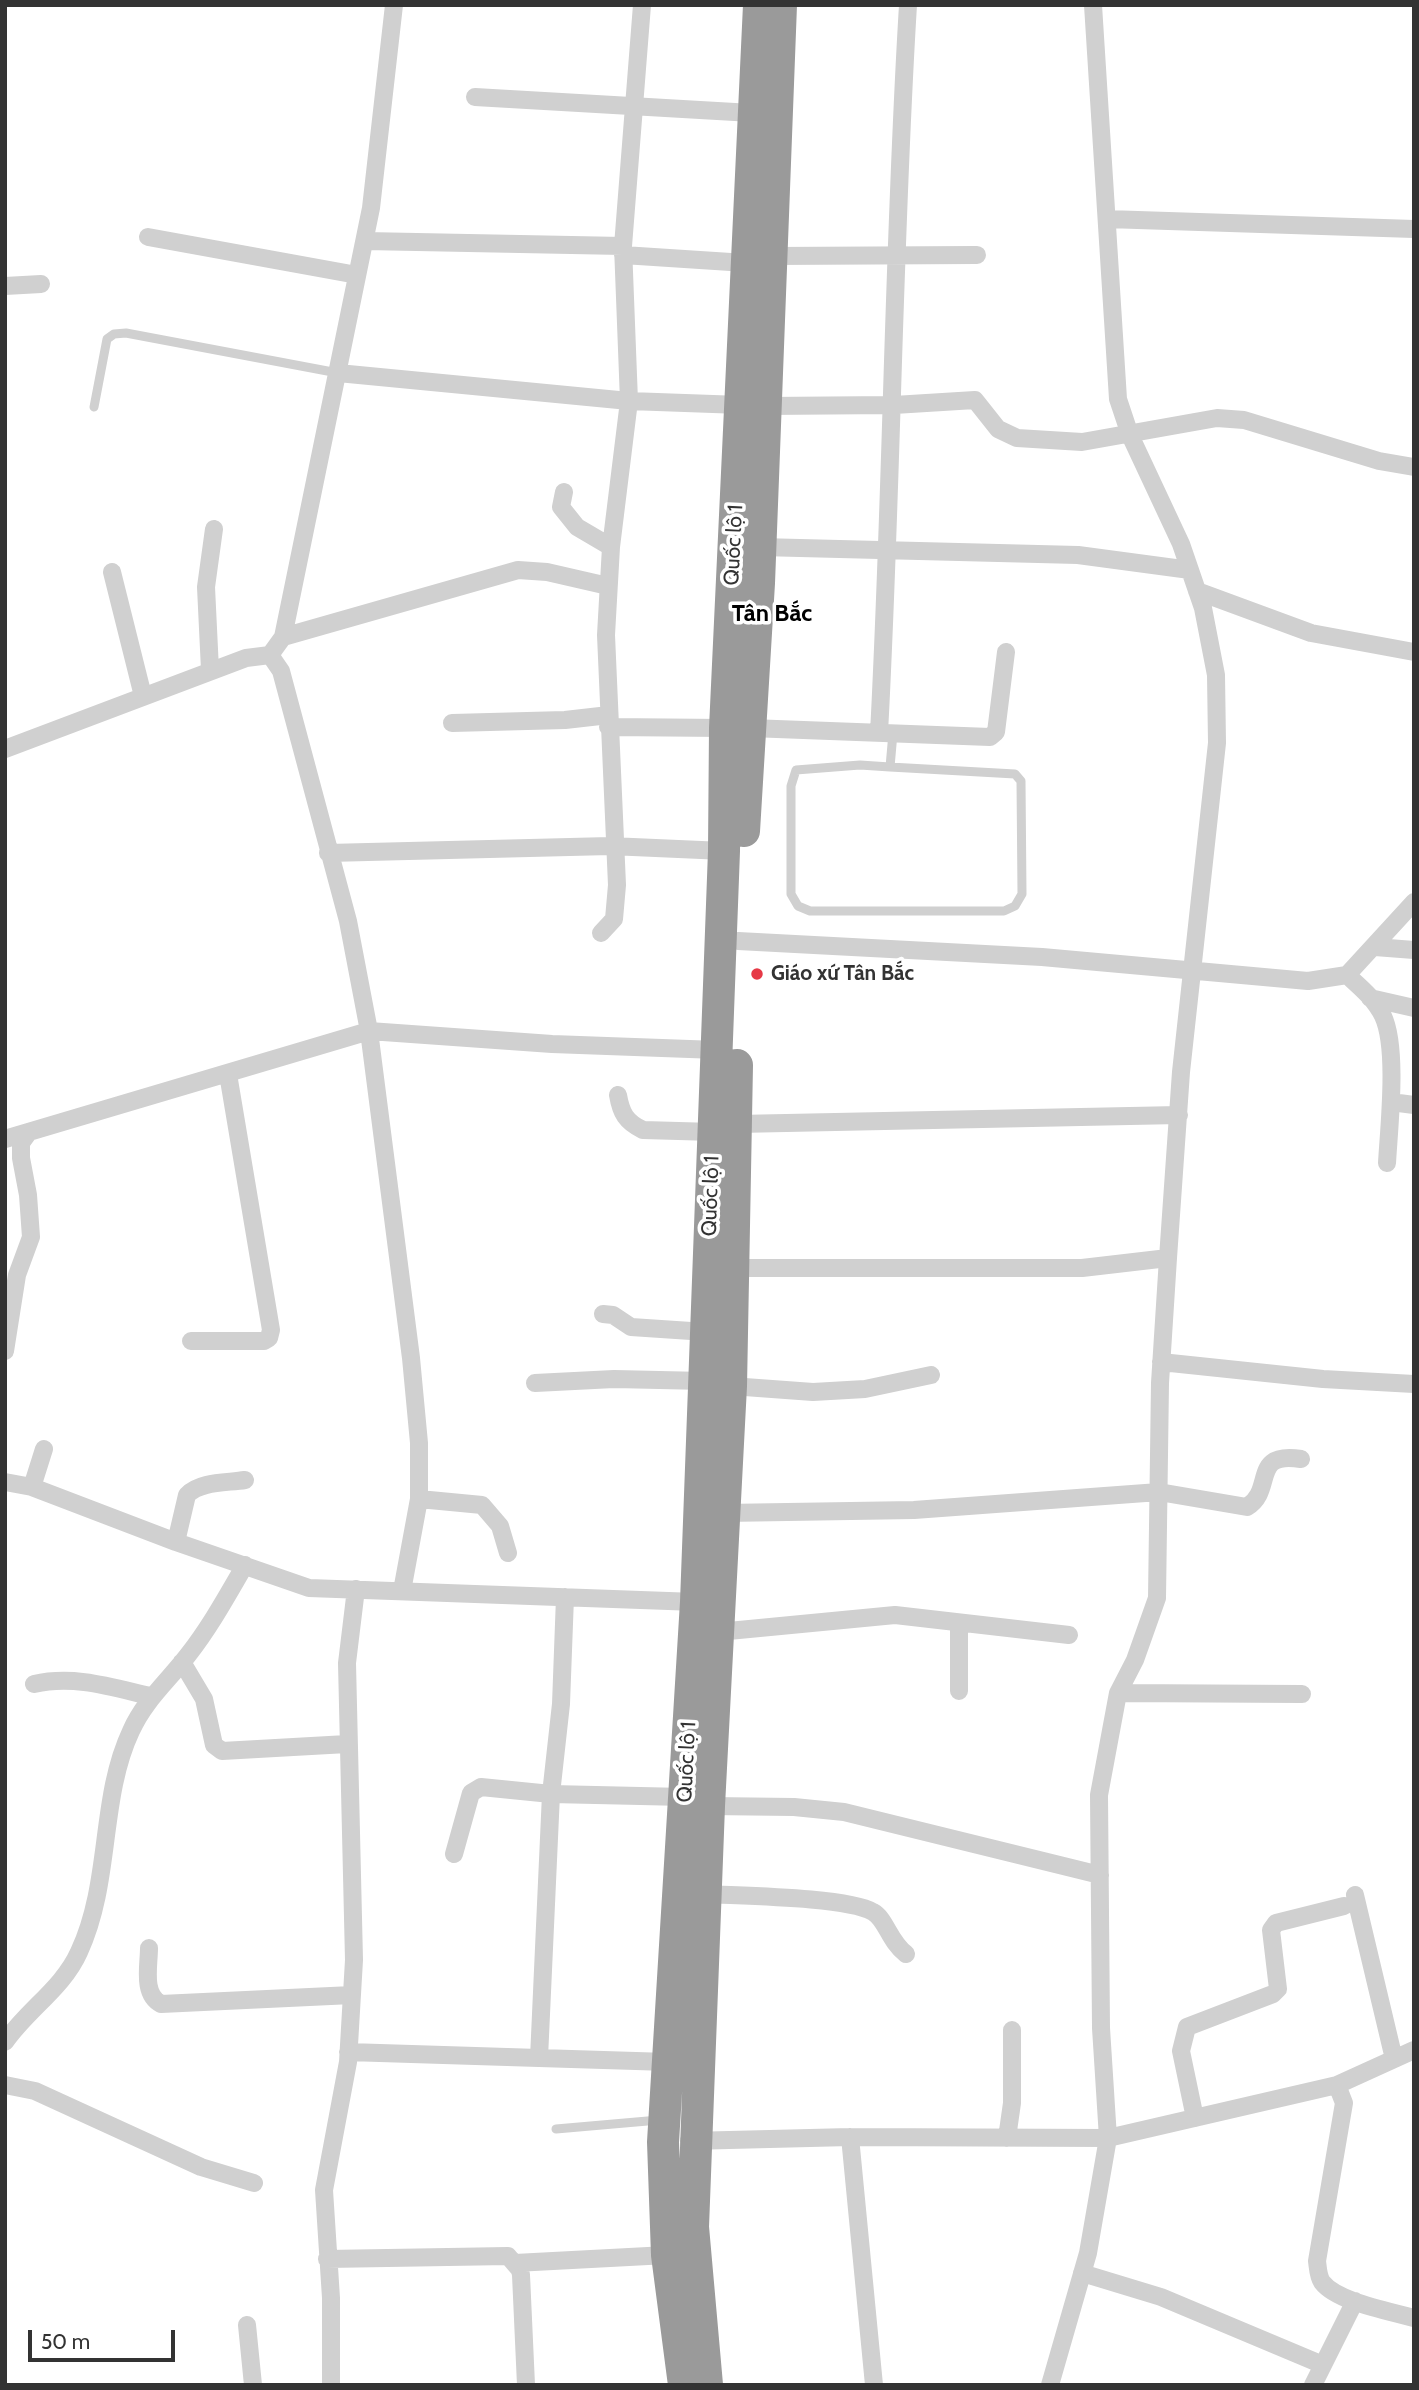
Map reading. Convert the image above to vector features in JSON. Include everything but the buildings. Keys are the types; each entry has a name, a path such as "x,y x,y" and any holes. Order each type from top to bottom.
{"highway":[{"name":"Quốc lộ 1","path":"758,260 752,113 759,5"},
{"name":"Quốc lộ 1","path":"684,2385 667,2255 664,2130 668,2062 718,1632 724,1513 718,1384 706,1332 725,1128 738,941 738,728 758,260 781,5"},
{"name":"Quốc lộ 1","path":"707,2385 693,2227 706,1894 697,1801 696,1602 718,1384 735,1268 717,1050 724,851 760,547 753,406"},
{"path":"664,2130 696,2129"}],"street":[{"path":"5,749 210,670 246,658 270,655 283,638 371,208 394,5"},
{"path":"601,933 614,919 617,885 608,721 608,586 629,401 623,251 642,5"},
{"path":"886,733 896,258 908,5"},
{"path":"1050,2385 1082,2273 1108,2138 1101,2028 1099,1795 1118,1692 1135,1660 1157,1598 1161,1362 1178,1115 1217,743 1216,675 1197,591 1129,435 1114,373 1107,219 1094,63 1093,5"},
{"path":"475,97 752,113"},
{"path":"1107,219 1414,229"},
{"path":"148,237 357,275"},
{"path":"365,241 623,251 758,260 977,255"},
{"path":"5,286 41,284"},
{"path":"338,373 629,401 753,406 894,405 975,400 998,429 1017,438 1082,442 1217,418 1244,420 1379,461 1414,467"},
{"path":"564,492 561,507 568,519 611,547"},
{"path":"210,670 206,587 214,529"},
{"path":"760,547 1078,555 1190,570"},
{"path":"283,638 519,570 547,572 608,586"},
{"path":"112,572 143,696"},
{"path":"1197,591 1311,634 1414,652"},
{"path":"452,723 608,721 994,736 1006,652"},
{"path":"270,655 281,671 348,921 369,1031 411,1358 419,1443 419,1499 401,1591"},
{"path":"328,853 614,846 724,851"},
{"path":"738,941 1042,957 1192,973 1308,981 1347,975 1414,902"},
{"path":"1375,947 1414,950"},
{"path":"1347,975 1384,1017 1393,1077 1387,1163"},
{"path":"1370,998 1414,1008"},
{"path":"5,1139 369,1031 552,1044 717,1050"},
{"path":"191,1341 264,1341 269,1338 271,1330 228,1074"},
{"path":"618,1095 621,1111 632,1125 643,1130 1178,1115"},
{"path":"1391,1102 1414,1105"},
{"path":"5,1351 17,1275 31,1237 21,1150 21,1143 29,1132"},
{"path":"735,1268 1082,1268 1168,1258"},
{"path":"603,1314 613,1315 631,1327 706,1332"},
{"path":"1161,1362 1323,1379 1414,1384"},
{"path":"535,1383 614,1378 813,1392 865,1389 931,1375"},
{"path":"32,1486 44,1449"},
{"path":"724,1513 914,1510 1159,1492 1247,1507 1256,1499 1265,1471 1272,1461 1284,1457 1301,1459"},
{"path":"176,1542 187,1495 203,1486 245,1480"},
{"path":"5,1482 32,1486 176,1542 309,1588 696,1602"},
{"path":"419,1499 482,1505 500,1526 508,1553"},
{"path":"5,2042 61,1980 78,1954 101,1886 118,1763 131,1730 150,1696 182,1662 214,1620 245,1565"},
{"path":"331,2385 331,2298 324,2190 348,2052 354,1960 347,1663 356,1590"},
{"path":"539,2058 551,1794 561,1704 565,1597"},
{"path":"718,1632 895,1615 959,1625 1069,1636"},
{"path":"959,1625 959,1691"},
{"path":"182,1662 204,1699 214,1745 222,1751 347,1745"},
{"path":"34,1684 56,1679 75,1680 150,1696"},
{"path":"1118,1692 1302,1694"},
{"path":"454,1854 475,1789 487,1786 551,1794 844,1812 1100,1875"},
{"path":"706,1894 837,1903 871,1910 883,1921 895,1946 906,1954"},
{"path":"1195,2118 1181,2051 1187,2026 1273,1994 1278,1989 1280,1980 1271,1930 1276,1923 1349,1900 1394,2059"},
{"path":"149,1948 149,1991 153,2000 160,2004 352,1995"},
{"path":"1007,2138 1012,2103 1012,2030"},
{"path":"696,2129 850,2137 1108,2138 1337,2085 1414,2050"},
{"path":"348,2052 668,2062"},
{"path":"5,2085 35,2091 201,2167 254,2183"},
{"path":"1337,2085 1344,2103 1317,2261 1322,2282 1355,2301 1414,2318"},
{"path":"850,2137 874,2385"},
{"path":"327,2259 503,2255 515,2263 521,2276 526,2385"},
{"path":"515,2263 667,2255"},
{"path":"1082,2273 1161,2297 1323,2365"},
{"path":"1313,2385 1355,2301"},
{"path":"247,2325 253,2385"}],"lane":[{"path":"94,407 107,339 114,334 126,333 338,373"},
{"path":"886,733 890,767"},
{"path":"860,765 890,767 1015,774 1021,781 1022,894 1015,906 1004,911 810,911 798,906 791,894 791,786 796,770 860,765"},
{"path":"556,2129 664,2130"}],"place":[{"name":"Giáo xứ Tân Bắc","path":"757,974"}],"district":[{"name":"Tân Bắc","path":"772,614"}]}
